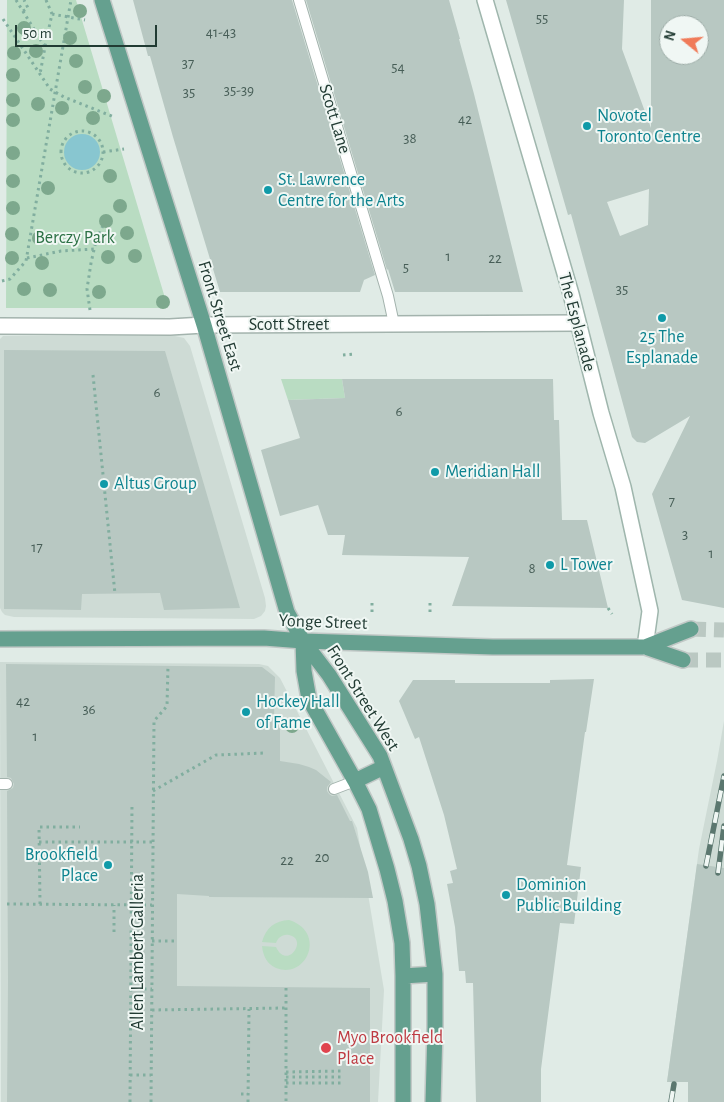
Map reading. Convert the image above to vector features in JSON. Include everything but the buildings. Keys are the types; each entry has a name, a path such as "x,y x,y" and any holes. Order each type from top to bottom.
{"main road":[{"name":"Front Street East","path":"102,0 204,325 287,612 303,641"},
{"name":"Yonge Street","path":"645,647 691,629"},
{"name":"Yonge Street","path":"0,639 264,638 493,647 645,647 682,660"},
{"name":"Front Street West","path":"303,641 329,675 380,756 419,866 435,974 433,1102"},
{"name":"Front Street West","path":"303,641 304,671 309,699 369,809 395,901 402,943 403,1102"},
{"path":"355,781 384,768"},
{"path":"403,976 435,974"}],"street":[{"name":"The Esplanade","path":"485,0 571,294 601,413 623,487 650,611 645,647"},
{"name":"Scott Street","path":"0,326 170,327 204,325 578,323"}],"lane":[{"name":"Scott Lane","path":"299,0 388,296 394,324"},
{"path":"334,789 355,781"}],"path":[{"path":"16,0 45,47"},
{"path":"23,11 28,8 24,0"},
{"path":"40,74 52,14 46,0"},
{"path":"2,281 10,279 27,258 71,0"},
{"path":"52,14 84,20"},
{"path":"3,19 50,88 55,92 114,117"},
{"path":"83,131 89,132 97,138 103,152 98,166 84,173 75,172 67,167 61,153 63,144 68,136 83,131"},
{"path":"103,152 124,150"},
{"path":"90,313 87,289 94,249 104,223"},
{"path":"27,258 61,251 94,249"},
{"path":"343,355 354,354"},
{"path":"93,375 115,594"},
{"path":"372,599 372,612"},
{"path":"430,603 430,612"},
{"path":"608,608 612,614"},
{"name":"Allen Lambert Galleria","path":"151,1102 154,721 168,706 168,665"},
{"path":"154,791 216,755 265,753"},
{"path":"130,1102 132,803"},
{"path":"40,904 39,827 80,827"},
{"path":"39,842 153,842"},
{"path":"7,904 152,905"},
{"path":"114,905 114,932"},
{"path":"152,941 177,941"},
{"path":"286,988 286,1102"},
{"path":"130,989 152,989"},
{"path":"152,1010 286,1008"},
{"path":"248,1102 249,1009"},
{"path":"286,1072 342,1072"},
{"path":"130,1075 151,1075"},
{"path":"286,1077 342,1077"},
{"path":"286,1083 342,1083"},
{"path":"241,1094 248,1094"}],"shaded area":[{"name":"Altus Group","path":"3,336 175,336 184,338 190,346 265,598 265,611 261,616 254,619 14,617 5,615 2,612 0,608 0,339"},
{"name":"Brookfield Place","path":"0,662 259,664 268,666 280,678 357,828 384,990 378,1102 1,1102"},
{"path":"724,721 724,1082 667,1082 699,849"}],"green space":[{"name":"Berczy Park","path":"7,0 76,0 168,308 6,308"},
{"path":"281,379 342,379 345,398 288,400"},
{"path":"289,920 301,926 307,934 310,944 304,961 296,967 287,970 276,968 270,964 264,956 262,946 276,947 281,954 285,956 290,955 297,947 295,938 284,935 276,943 262,942 266,932 275,923"}],"water":[{"path":"82,134 94,140 100,152 94,164 82,170 70,164 64,152 70,140"}],"tunnel":[{"path":"691,629 724,630"},
{"path":"683,660 724,660"}],"railway":[{"path":"706,866 724,776"},
{"path":"718,873 724,826"},
{"path":"671,1102 674,1084"}],"place":[{"name":"Novotel Toronto Centre","path":"587,126"},
{"name":"St. Lawrence Centre for the Arts","path":"268,190"},
{"name":"25 The Esplanade","path":"662,318"},
{"name":"Meridian Hall","path":"435,472"},
{"name":"Altus Group","path":"104,484"},
{"name":"L Tower","path":"550,565"},
{"name":"Hockey Hall of Fame","path":"246,712"},
{"name":"Brookfield Place","path":"108,865"},
{"name":"Dominion Public Building","path":"506,895"},
{"name":"Myo Brookfield Place","path":"326,1048"}]}
